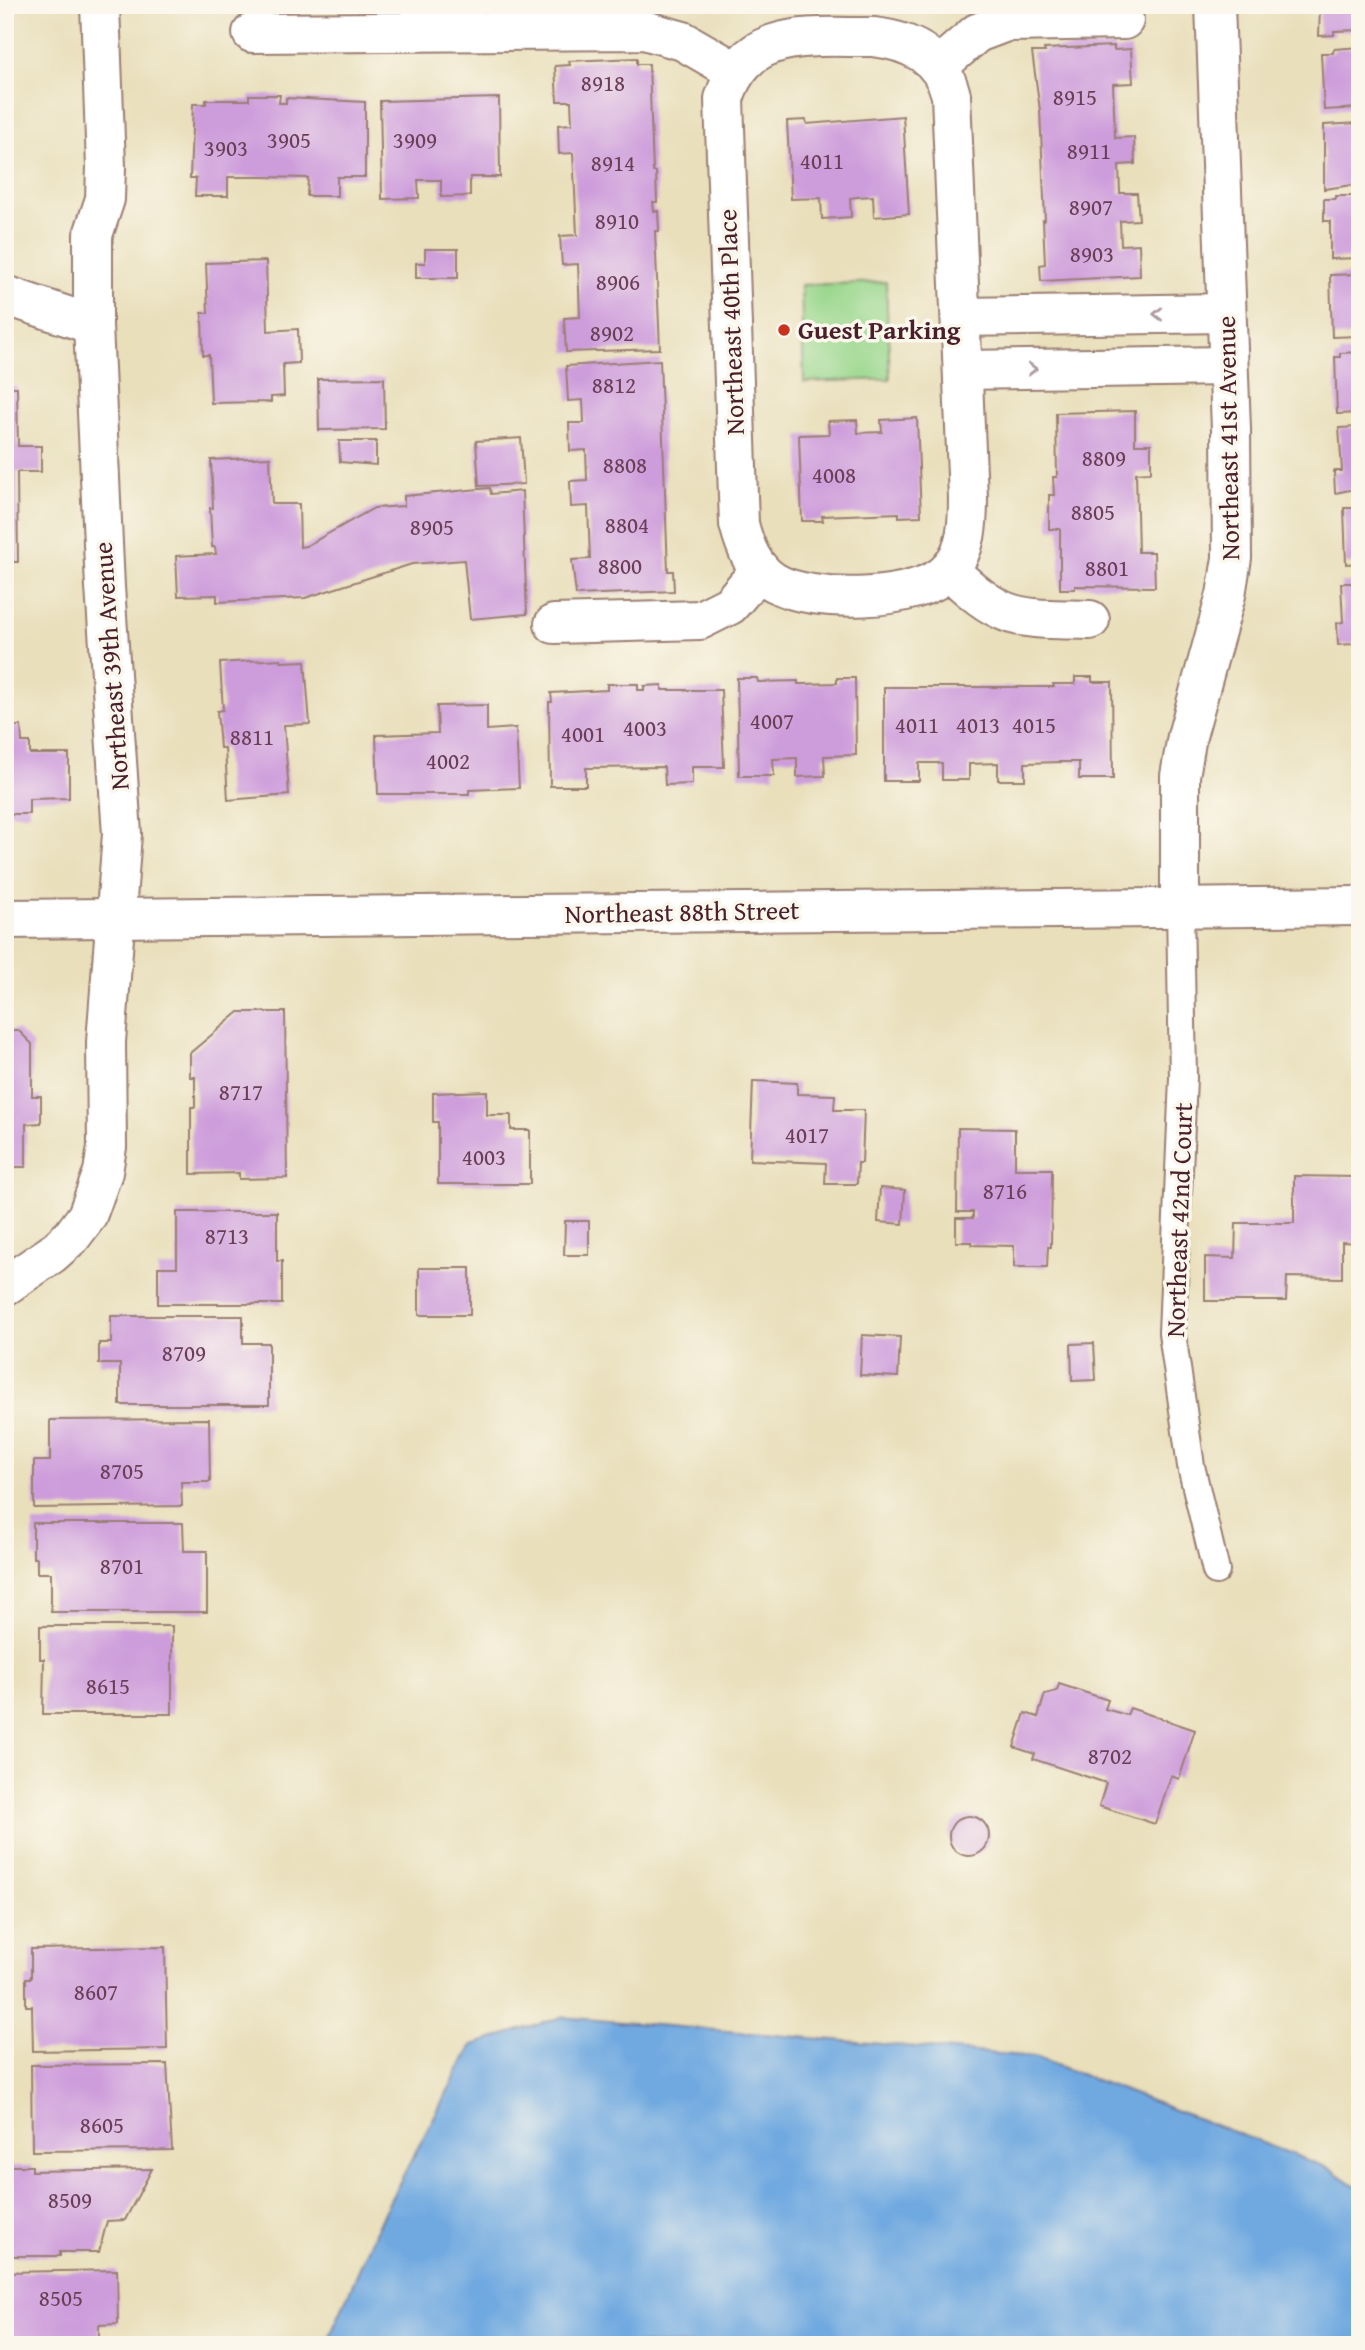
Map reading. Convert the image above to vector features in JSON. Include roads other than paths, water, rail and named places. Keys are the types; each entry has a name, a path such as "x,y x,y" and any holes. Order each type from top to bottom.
{"street":[{"name":"Northeast 39th Avenue","path":"5,1286 72,1236 97,1196 107,1147 106,1042 112,994 122,834 104,587 93,325 93,235 104,199 106,167 100,5"},
{"name":"Northeast 41st Avenue","path":"1180,908 1180,776 1187,736 1226,595 1232,558 1215,5"},
{"path":"252,33 415,18 644,30 683,41 735,71 752,54 769,44 801,38 888,39 916,48 939,66 947,80 953,113 968,515 961,551 949,570 923,586 888,595 809,593 782,586 760,570 730,605 700,620 554,624"},
{"path":"939,66 977,33 1006,22 1124,20"},
{"name":"Northeast 40th Place","path":"735,71 724,99 723,116 738,506 743,540 760,570"},
{"path":"5,295 93,325"},
{"path":"961,317 1226,313"},
{"path":"964,370 1228,366"},
{"path":"949,570 987,604 1005,613 1028,619 1090,620"},
{"name":"Northeast 88th Street","path":"5,919 1360,906"}],"lane":[{"name":"Northeast 42nd Court","path":"1180,908 1183,1078 1172,1333 1191,1466 1216,1571"}],"water":[{"path":"562,2017 1035,2057 1331,2169 1360,2189 1360,2345 326,2345 384,2212 472,2045"}],"place":[{"name":"Guest Parking","path":"784,330"}]}
